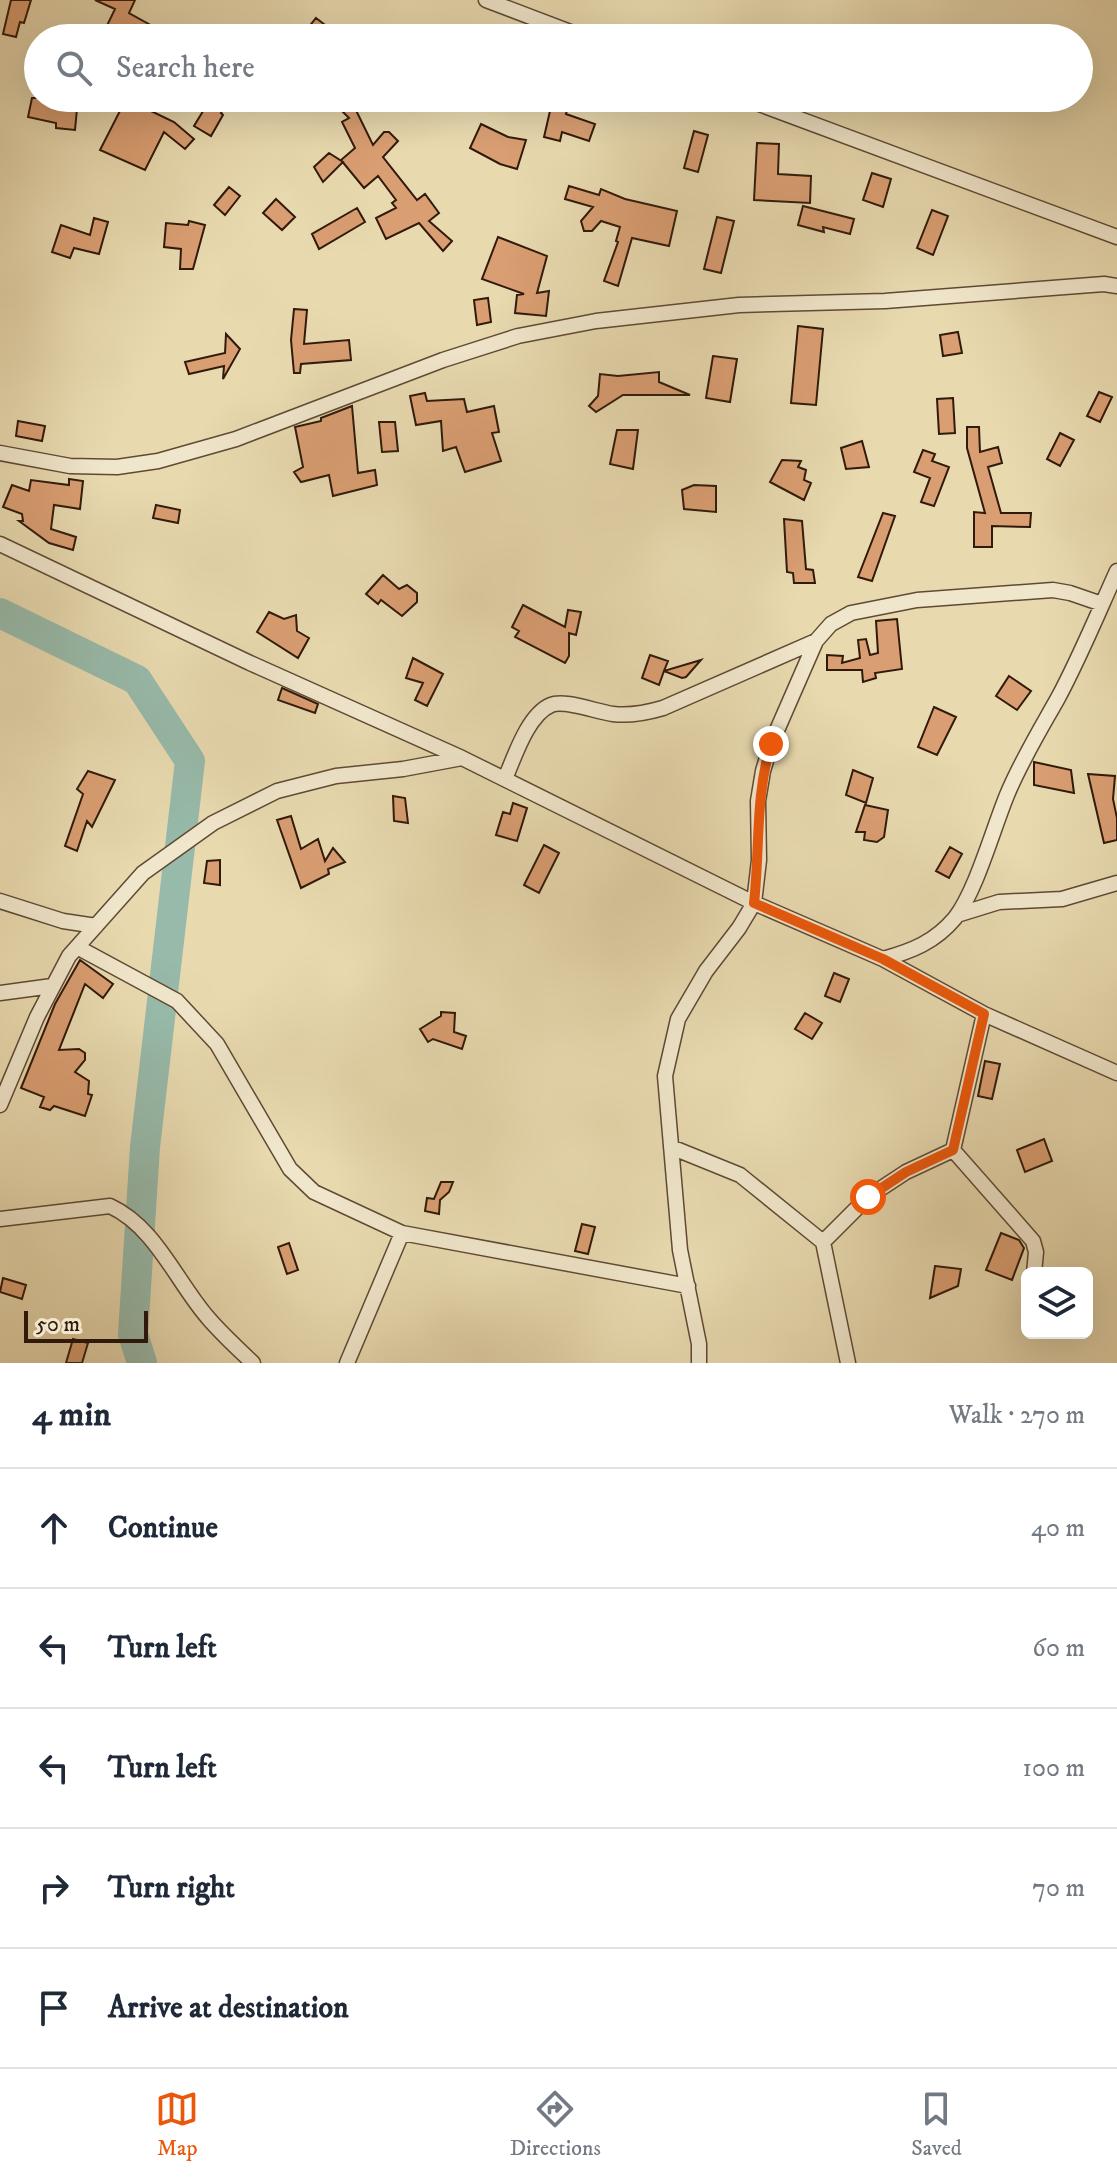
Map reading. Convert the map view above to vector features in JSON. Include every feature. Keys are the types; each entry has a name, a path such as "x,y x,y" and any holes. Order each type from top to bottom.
{"street":[{"path":"486,0 549,24"},
{"path":"781,112 1117,237"},
{"path":"0,453 70,466 117,467 158,461 236,439 443,360 518,336 596,321 739,305 885,301 1104,284 1117,286"},
{"path":"0,544 250,663 462,758 754,903 883,959 984,1014 1117,1073"},
{"path":"883,959 922,946 938,936 957,915 1008,793 1042,722 1058,697 1117,571"},
{"path":"699,1363 699,1344 680,1250 665,1076 678,1019 706,971 754,903 759,860 758,801 763,771 771,744 816,641 831,624 851,613 917,600 1053,590 1102,604"},
{"path":"505,779 528,729 539,714 552,704 569,704 617,715 641,714 663,708 816,641"},
{"path":"0,1105 52,986 77,947 143,873 213,823 277,791 336,776 403,769 462,758"},
{"path":"957,915 999,902 1062,899 1117,883"},
{"path":"0,901 63,921 96,926"},
{"path":"77,947 177,1001 217,1044 290,1169 314,1192 402,1233 688,1286"},
{"path":"0,993 52,986"},
{"path":"953,1150 984,1014"},
{"path":"671,1147 740,1175 823,1242 848,1363"},
{"path":"823,1242 868,1197 906,1172 953,1150"},
{"path":"953,1150 1033,1241 1035,1267"},
{"path":"0,1219 110,1206 120,1211 153,1243 208,1318 253,1363"},
{"path":"347,1363 402,1233"}],"building":[{"path":"11,0 31,0 16,37 3,34"},
{"path":"95,0 135,0 129,13 149,24 108,24 115,9"},
{"path":"29,112 77,112 75,130 56,128 56,123 28,117"},
{"path":"119,112 153,112 174,122 194,139 185,149 164,132 145,170 100,150"},
{"path":"202,112 222,112 223,115 211,136 194,126"},
{"path":"343,112 357,112 373,145 384,132 389,132 398,141 383,157 417,200 425,194 439,213 429,221 452,241 443,251 419,223 386,239 376,218 396,208 392,203 396,200 378,176 364,188 341,160 355,148 342,122 349,118"},
{"path":"550,112 566,112 595,124 589,141 562,132 560,141 544,137"},
{"path":"481,124 508,137 526,140 517,169 470,148"},
{"path":"694,131 708,135 698,172 684,168"},
{"path":"757,143 779,144 778,174 811,176 810,203 754,200"},
{"path":"329,153 343,162 323,182 314,167"},
{"path":"872,173 891,179 883,207 863,200"},
{"path":"569,186 599,195 601,189 625,199 677,211 669,246 632,238 618,286 604,281 620,227 601,221 592,231 584,231 581,221 593,207 565,199"},
{"path":"229,187 240,196 225,215 214,205"},
{"path":"276,199 295,217 282,230 263,213"},
{"path":"803,206 854,219 850,234 823,227 824,232 798,225"},
{"path":"357,208 365,222 319,249 312,234"},
{"path":"932,210 948,216 933,255 917,248"},
{"path":"717,217 734,221 721,273 704,269"},
{"path":"94,218 108,222 99,254 74,248 70,258 52,252 61,225 90,235"},
{"path":"189,221 205,225 193,269 180,269 181,249 164,247 166,223 188,225"},
{"path":"498,237 547,256 537,293 549,291 546,316 515,313 517,295 524,294 482,279"},
{"path":"488,298 491,322 477,325 474,300"},
{"path":"294,309 307,310 304,344 349,340 351,360 301,364 300,373 294,373 291,340"},
{"path":"798,326 823,329 816,405 791,403"},
{"path":"958,332 962,353 943,356 940,335"},
{"path":"226,334 240,349 223,379 224,366 189,374 185,362 225,353"},
{"path":"713,356 737,359 730,402 706,398"},
{"path":"659,372 659,382 690,395 623,395 596,412 589,406 598,396 600,374 618,376"},
{"path":"1099,392 1112,397 1100,422 1087,416"},
{"path":"425,393 427,401 464,399 467,412 494,406 499,432 492,433 501,461 465,472 456,447 443,451 441,421 416,425 410,396"},
{"path":"953,398 955,433 939,434 937,399"},
{"path":"352,406 358,473 375,470 377,485 333,496 329,475 301,482 294,472 303,467 295,427 321,421 321,418"},
{"path":"18,421 45,426 42,441 16,436"},
{"path":"379,422 395,422 398,451 382,452"},
{"path":"967,427 979,427 980,452 998,447 1002,463 988,467 1001,513 1031,513 1030,527 992,526 992,547 974,547 974,512 985,513 967,448"},
{"path":"617,430 638,430 633,469 610,464"},
{"path":"1060,433 1074,440 1060,466 1047,459"},
{"path":"862,441 869,467 846,469 841,448"},
{"path":"923,450 935,454 932,461 949,467 934,506 921,502 930,478 914,472"},
{"path":"782,460 801,461 798,467 806,470 804,480 811,483 804,500 770,482"},
{"path":"69,479 83,481 80,509 54,505 51,529 76,537 73,550 49,543 19,521 23,521 22,514 3,507 12,485 29,491 31,480 69,485"},
{"path":"694,485 716,486 716,512 684,509 682,490"},
{"path":"156,505 180,510 178,523 153,518"},
{"path":"883,513 895,516 872,581 858,577"},
{"path":"784,519 802,521 806,569 813,570 815,583 794,583 793,573 787,572"},
{"path":"383,575 399,589 407,585 417,593 417,602 402,616 381,600 378,604 366,594"},
{"path":"523,605 565,627 568,610 581,612 576,635 569,633 569,656 565,663 515,637 519,631 512,627"},
{"path":"269,612 284,619 296,615 297,631 309,638 298,658 257,632"},
{"path":"897,619 902,669 875,673 876,678 863,682 862,670 827,670 827,655 843,656 842,663 860,658 858,640 866,639 870,655 878,653 876,621"},
{"path":"650,655 668,661 659,685 642,678"},
{"path":"413,658 443,674 427,706 415,700 423,683 406,678"},
{"path":"701,660 686,677 664,671"},
{"path":"1009,676 1031,691 1017,710 996,696"},
{"path":"282,688 318,704 315,713 278,700"},
{"path":"934,707 956,717 937,755 918,747"},
{"path":"1034,762 1071,770 1074,793 1034,785"},
{"path":"853,770 873,778 866,803 846,795"},
{"path":"88,771 115,780 92,827 87,821 77,851 65,846 83,794 77,789"},
{"path":"1088,774 1115,776 1113,799 1117,840 1104,843"},
{"path":"393,796 405,798 408,823 394,821"},
{"path":"513,803 527,808 517,841 496,835 503,812 510,814"},
{"path":"865,805 888,810 884,837 877,842 864,840 865,832 856,832"},
{"path":"291,816 301,849 318,839 325,861 333,848 345,862 328,869 329,874 301,888 277,820"},
{"path":"544,845 559,853 539,893 524,885"},
{"path":"950,847 962,854 949,878 936,871"},
{"path":"220,860 220,885 204,883 207,861"},
{"path":"80,960 113,984 103,998 85,984 59,1050 79,1049 85,1053 85,1060 75,1072 89,1081 88,1094 92,1095 85,1116 54,1106 50,1110 40,1107 44,1097 21,1088 55,1004"},
{"path":"834,973 849,979 840,1002 825,996"},
{"path":"441,1012 455,1013 454,1032 466,1036 462,1049 433,1039 428,1042 420,1029 441,1016"},
{"path":"805,1013 822,1023 812,1039 795,1029"},
{"path":"985,1061 1000,1064 992,1099 978,1096"},
{"path":"1044,1139 1052,1161 1025,1172 1017,1150"},
{"path":"441,1182 453,1182 449,1192 440,1200 439,1214 425,1211 427,1198 434,1199"},
{"path":"582,1224 595,1227 588,1254 575,1251"},
{"path":"1001,1233 1019,1240 1024,1248 1012,1280 986,1270"},
{"path":"289,1243 298,1270 287,1274 278,1247"},
{"path":"935,1266 961,1269 958,1286 930,1298"},
{"path":"3,1278 26,1285 22,1299 0,1292"},
{"path":"73,1339 88,1343 82,1363 66,1363"}],"waterway":[{"path":"0,613 137,680 190,761 145,1147 133,1334 142,1363"}],"route":[{"path":"771,744 758,801 759,860 754,903 883,959 984,1014 953,1150 906,1172 868,1197"}]}
